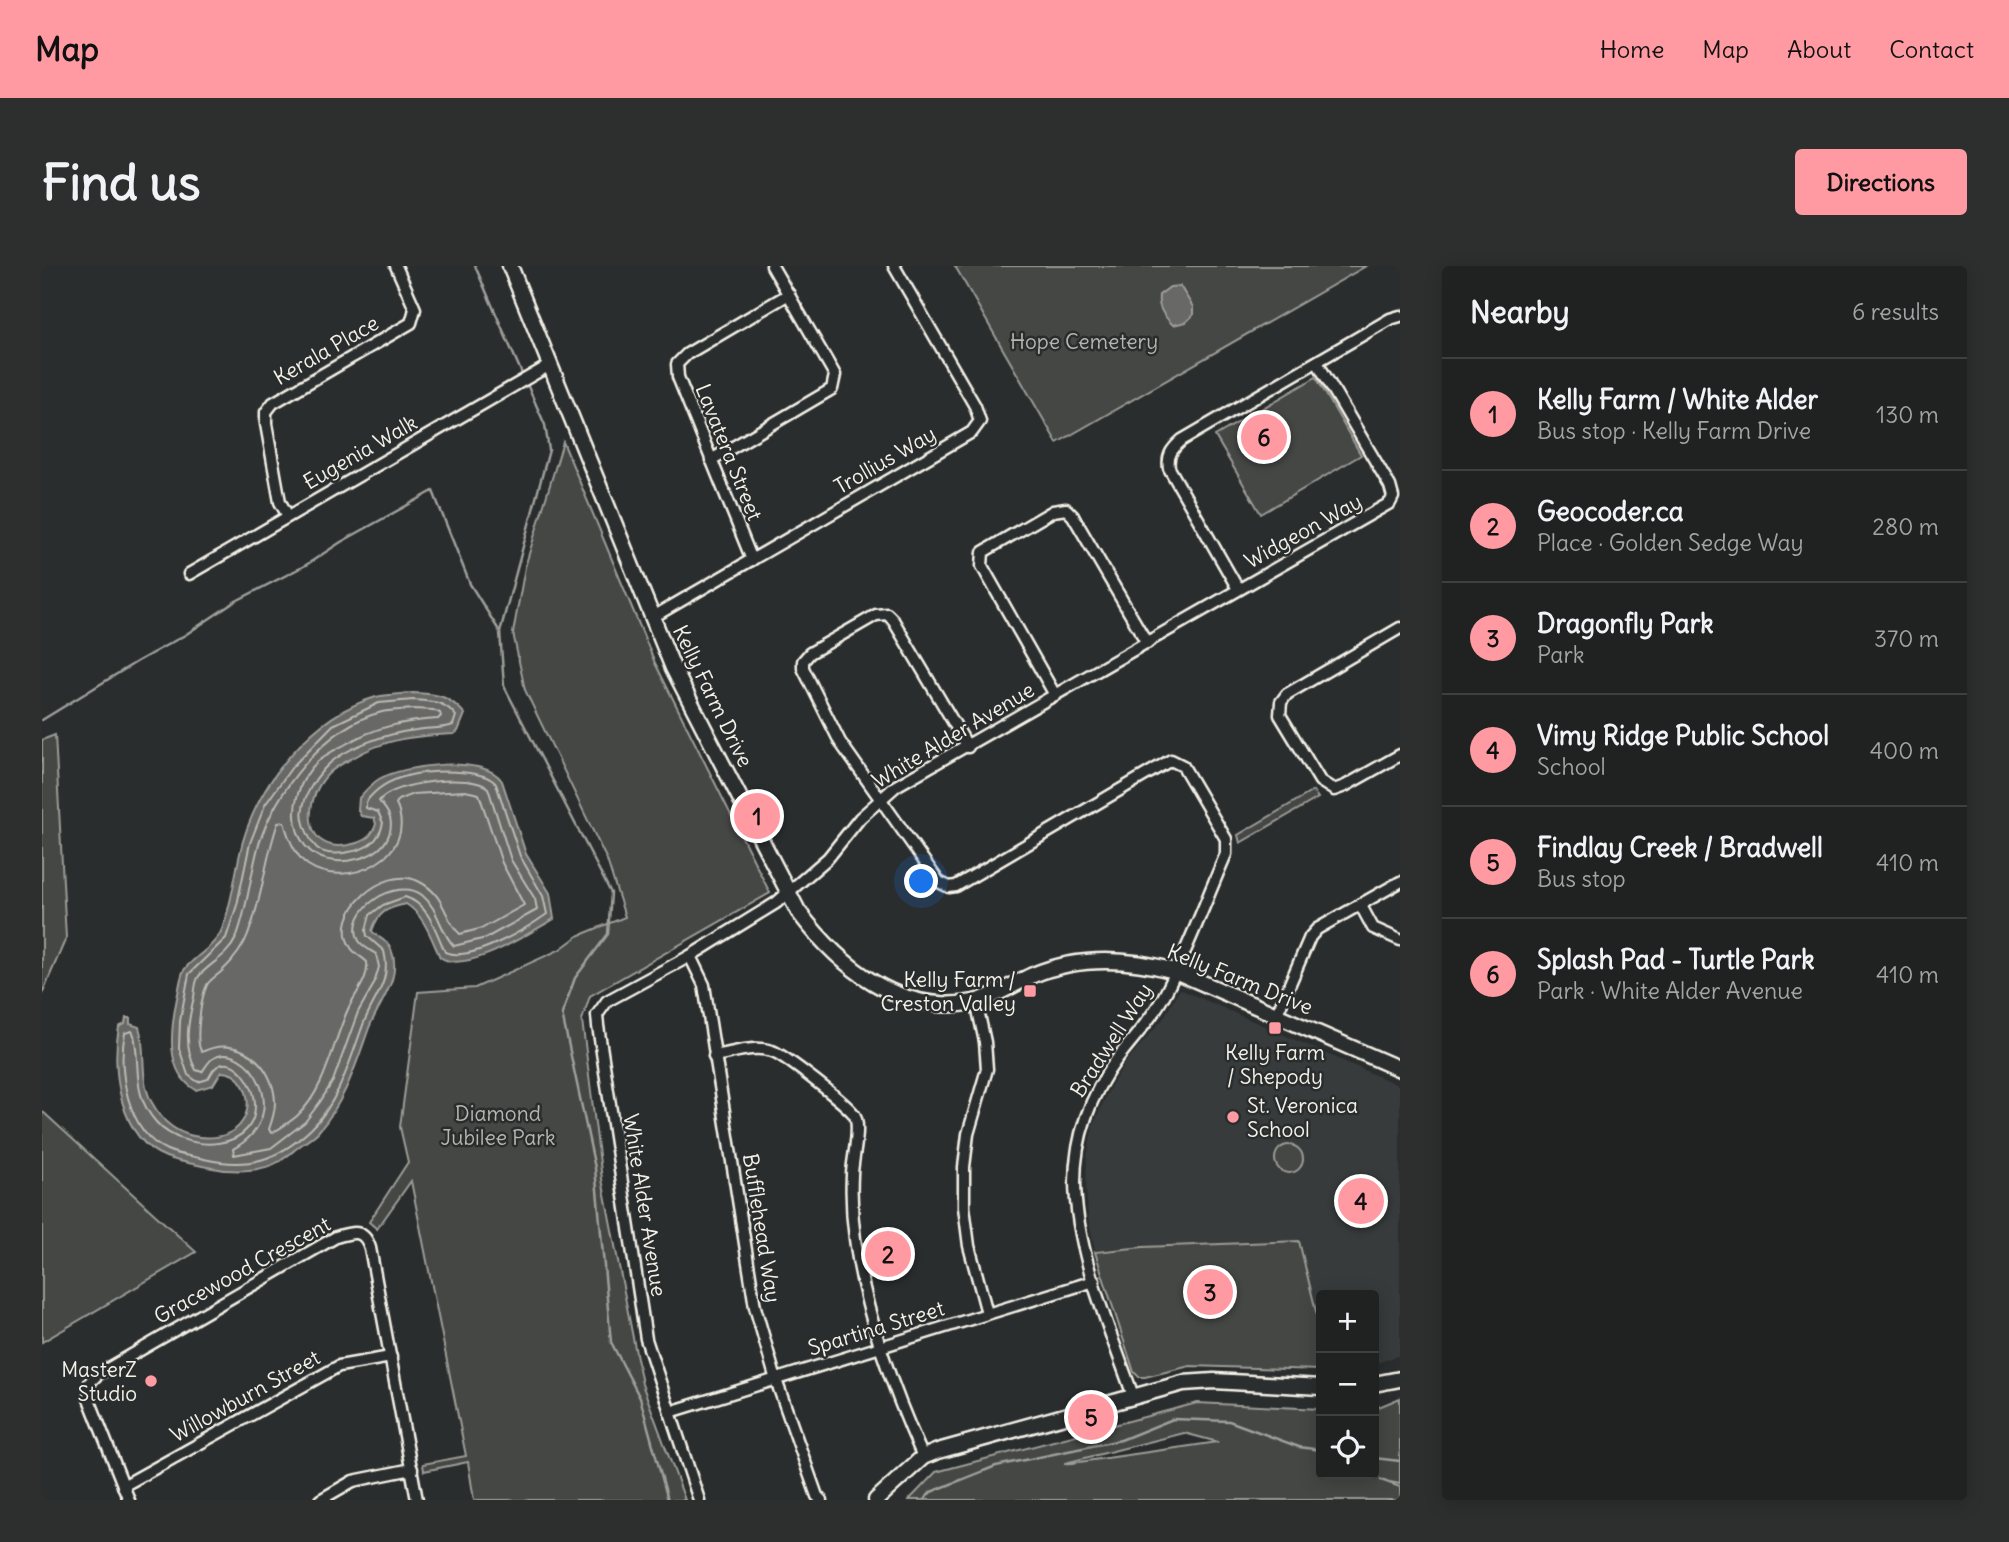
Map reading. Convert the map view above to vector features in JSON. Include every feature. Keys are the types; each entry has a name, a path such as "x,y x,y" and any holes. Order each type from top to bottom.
{"street":[{"name":"Kerala Place","path":"288,516 281,502 266,412 273,403 411,323 415,309 396,266"},
{"name":"Kelly Farm Drive","path":"510,266 673,668 798,911 818,937 840,957 888,992 907,1000 926,1003 976,1001 1046,970 1084,962 1122,960 1175,971 1400,1069"},
{"path":"711,460 832,389 835,375 772,266"},
{"name":"Trollius Way","path":"653,617 972,432 980,421 975,406 894,266"},
{"name":"Lavatera Street","path":"752,560 678,377 677,364 687,354 789,294"},
{"path":"1238,589 1175,480 1168,459 1172,449 1181,440 1390,319 1400,316"},
{"name":"Widgeon Way","path":"1238,589 1384,508 1393,497 1390,486 1317,362"},
{"name":"Eugenia Walk","path":"190,574 551,365"},
{"path":"1055,695 982,566 981,558 983,552 1053,511 1066,509 1073,516 1147,643"},
{"name":"White Alder Avenue","path":"699,1500 650,1353 643,1322 597,1015 607,1001 690,956 789,894 828,858 860,818 896,786 968,747 1238,589"},
{"path":"880,799 840,742 803,668 803,661 810,653 876,615 887,614 894,620 968,747"},
{"path":"1400,628 1287,694 1281,702 1280,715 1321,781 1334,790 1400,755"},
{"name":"Bradwell Way","path":"880,799 939,882 949,887 956,886 1171,760 1183,766 1226,839 1228,846 1166,992 1106,1076 1085,1116 1076,1165 1076,1202 1085,1253 1133,1396"},
{"path":"1276,1016 1310,937 1317,929 1400,881"},
{"path":"1360,905 1373,928 1400,940"},
{"name":"Bufflehead Way","path":"690,956 702,979 755,1307 776,1380 817,1496 821,1500"},
{"path":"976,1001 985,1042 987,1069 968,1134 964,1167 964,1207 969,1247 987,1313"},
{"path":"715,1056 760,1048 775,1051 855,1115 857,1126 852,1176 855,1238 866,1298 923,1457"},
{"name":"Gracewood Crescent","path":"129,1500 89,1399 90,1382 109,1368 336,1237 359,1232 368,1241 417,1500"},
{"name":"Spartina Street","path":"670,1412 1094,1282"},
{"name":"Willowburn Street","path":"124,1486 339,1366 391,1357"},
{"path":"1379,1383 1400,1379"},
{"path":"876,1500 923,1457 999,1433 1183,1383 1214,1381 1316,1387"},
{"path":"320,1500 353,1481 412,1469"}],"shaded area":[{"name":"St. Veronica School","path":"1180,989 1400,1086 1400,1355 1379,1362 1379,1290 1316,1290 1316,1311 1299,1241 1143,1247 1095,1252 1086,1186 1087,1157 1093,1125 1110,1087 1125,1063 1163,1019"}],"green space":[{"name":"Hope Cemetery","path":"955,266 1366,266 1057,443"},
{"path":"1316,377 1361,455 1261,514 1215,436"},
{"name":"Diamond Jubilee Park","path":"563,442 655,663 770,893 590,996 582,1020 602,1179 642,1384 685,1500 474,1500 468,1462 424,1471 423,1464 466,1456 411,1181 377,1229 369,1222 408,1162 400,1127 418,992 475,988 559,950 578,936 625,917 607,860 525,690 513,633 525,567"},
{"path":"55,735 66,938 42,994 42,740"},
{"path":"1313,791 1318,798 1240,843 1238,835"},
{"path":"42,1111 196,1252 42,1342"},
{"path":"1289,1145 1299,1149 1303,1159 1299,1169 1289,1173 1279,1169 1275,1159 1279,1149"},
{"path":"1299,1241 1316,1311 1316,1370 1190,1366 1139,1377 1134,1372 1095,1252 1143,1247"},
{"path":"1400,1398 1400,1484 1380,1480 1400,1487 1400,1500 909,1500 936,1472 1197,1403 1316,1409 1316,1479 1379,1479 1379,1407","holes":["1184,1433 1218,1442 1065,1464"]}],"water":[{"path":"1180,286 1193,307 1193,315 1186,322 1173,325 1160,308 1159,295 1170,287"},
{"path":"413,693 436,695 453,703 465,714 458,731 454,734 388,742 333,770 319,786 313,799 312,824 316,835 324,842 336,846 365,840 376,824 374,818 361,816 358,810 359,798 376,781 391,774 424,766 479,767 493,773 502,781 526,854 550,893 554,919 481,957 451,961 440,957 422,921 406,904 384,912 377,919 372,931 391,949 394,960 392,980 369,1028 343,1095 318,1132 280,1161 264,1168 216,1169 166,1157 150,1148 128,1119 122,1101 116,1062 119,1027 125,1024 126,1018 130,1018 130,1024 139,1027 147,1092 168,1124 180,1132 215,1137 235,1129 243,1121 248,1103 239,1080 221,1072 213,1085 196,1090 186,1082 174,1061 172,1036 183,972 219,936 229,908 243,841 251,818 276,773 311,734 353,706 376,697"}],"waterway":[{"path":"475,266 523,376"},
{"path":"526,382 545,425 549,450 500,632 504,686 611,893 608,934 575,978 562,1014 595,1168 611,1342 640,1398 668,1500"},
{"path":"42,720 185,635 236,601 306,565 341,542 433,491 470,584 500,632"},
{"path":"924,1500 931,1492 996,1466 1121,1440 1173,1419 1229,1421 1299,1447 1316,1449"},
{"path":"1379,1459 1400,1461"}],"place":[{"name":"Splash Pad - Turtle Park","path":"1264,437"},
{"name":"Kelly Farm / White Alder","path":"757,816"},
{"name":"Kelly Farm / Creston Valley","path":"1030,991"},
{"name":"Kelly Farm / Shepody","path":"1275,1028"},
{"name":"St. Veronica School","path":"1233,1117"},
{"name":"Vimy Ridge Public School","path":"1361,1201"},
{"name":"Geocoder.ca","path":"888,1254"},
{"name":"Dragonfly Park","path":"1210,1292"},
{"name":"MasterZ Studio","path":"151,1381"},
{"name":"Findlay Creek / Bradwell","path":"1091,1417"}]}
